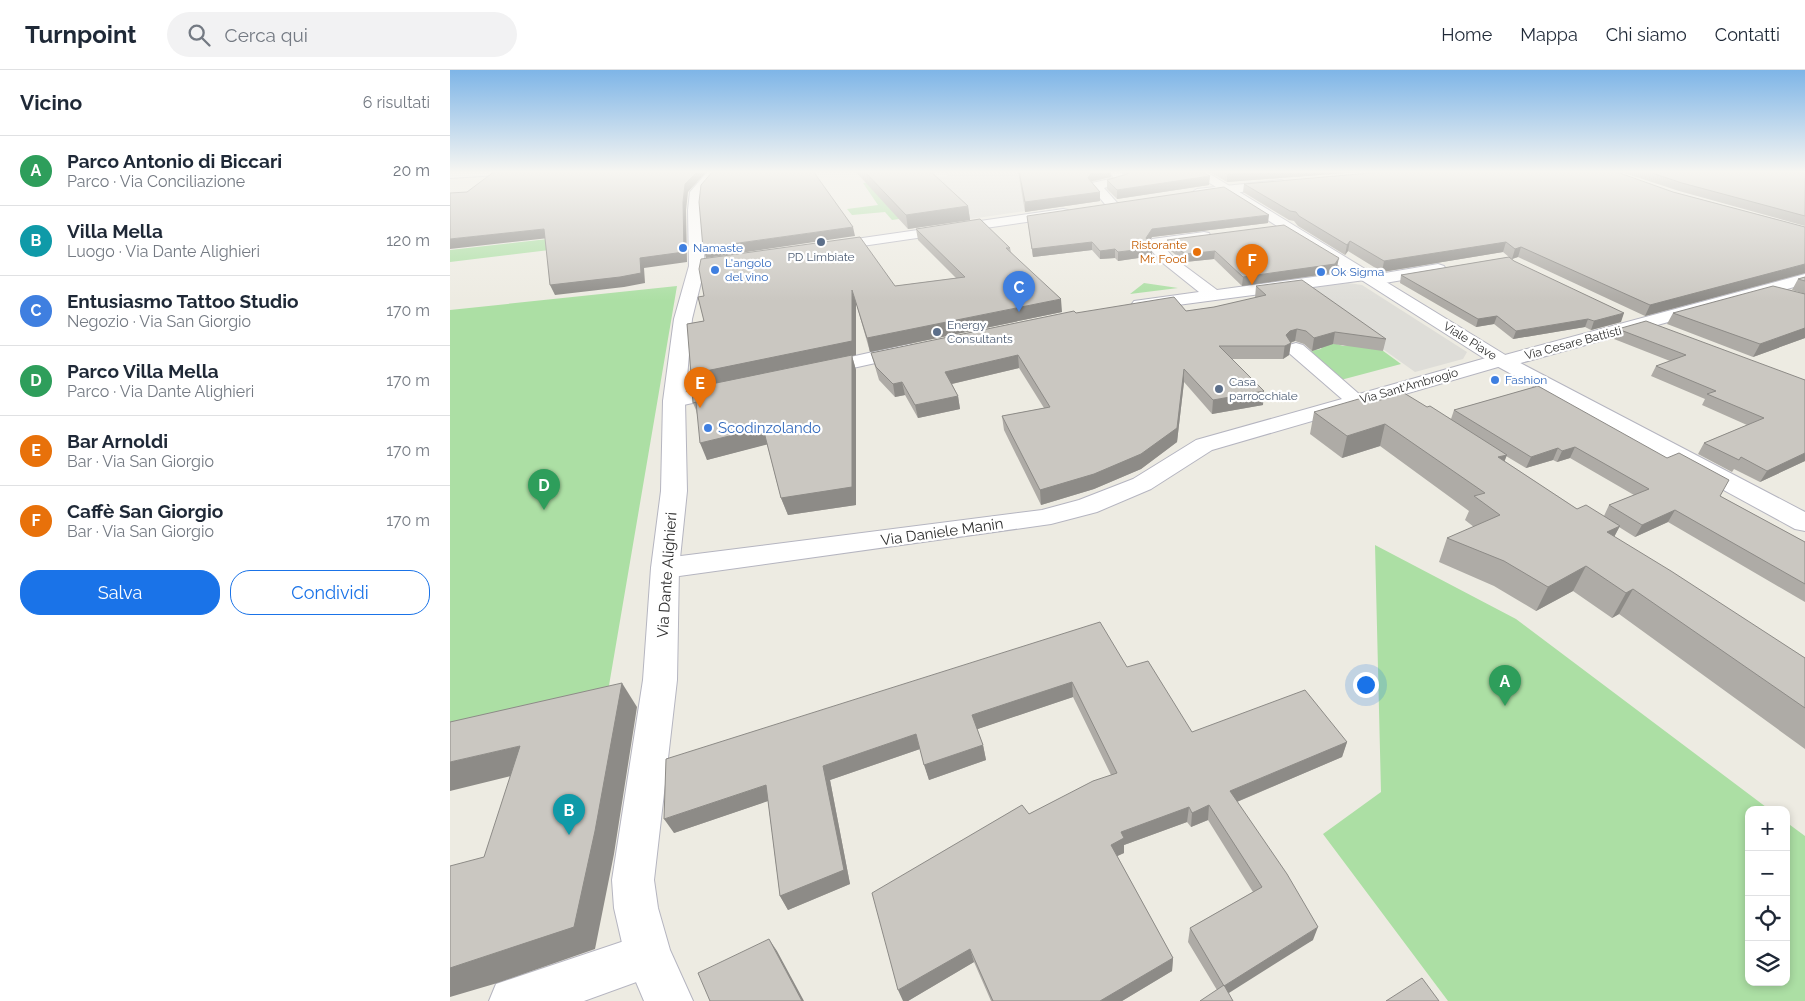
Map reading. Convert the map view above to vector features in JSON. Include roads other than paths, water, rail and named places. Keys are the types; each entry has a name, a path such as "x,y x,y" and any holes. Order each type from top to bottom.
{"street":[{"name":"Via Dante Alighieri","path":"669,1001 648,956 636,908 633,880 660,680 666,568 674,491 674,401 683,319 702,265 695,214"},
{"path":"818,249 1057,214"},
{"name":"Viale Piave","path":"1270,214 1501,361 1805,522"},
{"path":"1264,229 1289,226"},
{"path":"1213,294 1169,261 1157,251 1155,246 1157,242 1168,240 1216,235"},
{"path":"1121,308 1213,294 1455,267"},
{"name":"Via Cesare Battisti","path":"1501,361 1644,324 1805,279"},
{"path":"1766,289 1798,299"},
{"name":"Via Cesare Battisti","path":"1619,312 1668,333"},
{"path":"801,374 916,349"},
{"path":"1296,349 1348,394"},
{"name":"Via Sant'Ambrogio","path":"1204,445 1501,361"},
{"path":"674,401 743,386"},
{"path":"1387,392 1415,411"},
{"name":"Via Daniele Manin","path":"666,568 1042,518 1088,506 1142,484 1204,445"},
{"path":"513,1001 648,956"}],"place":[{"name":"PD Limbiate","path":"821,242"},
{"name":"Namaste","path":"683,248"},
{"name":"Ristorante Mr. Food","path":"1197,252"},
{"name":"L'angolo del vino","path":"715,270"},
{"name":"Ok Sigma","path":"1321,272"},
{"name":"Caffè San Giorgio","path":"1252,285"},
{"name":"Entusiasmo Tattoo Studio","path":"1019,312"},
{"name":"Energy Consultants","path":"937,332"},
{"name":"Fashion","path":"1495,380"},
{"name":"Casa parrocchiale","path":"1219,389"},
{"name":"Bar Arnoldi","path":"700,408"},
{"name":"Scodinzolando","path":"708,428"},
{"name":"Parco Villa Mella","path":"544,510"},
{"name":"Parco Antonio di Biccari","path":"1505,706"},
{"name":"Villa Mella","path":"569,835"}]}
